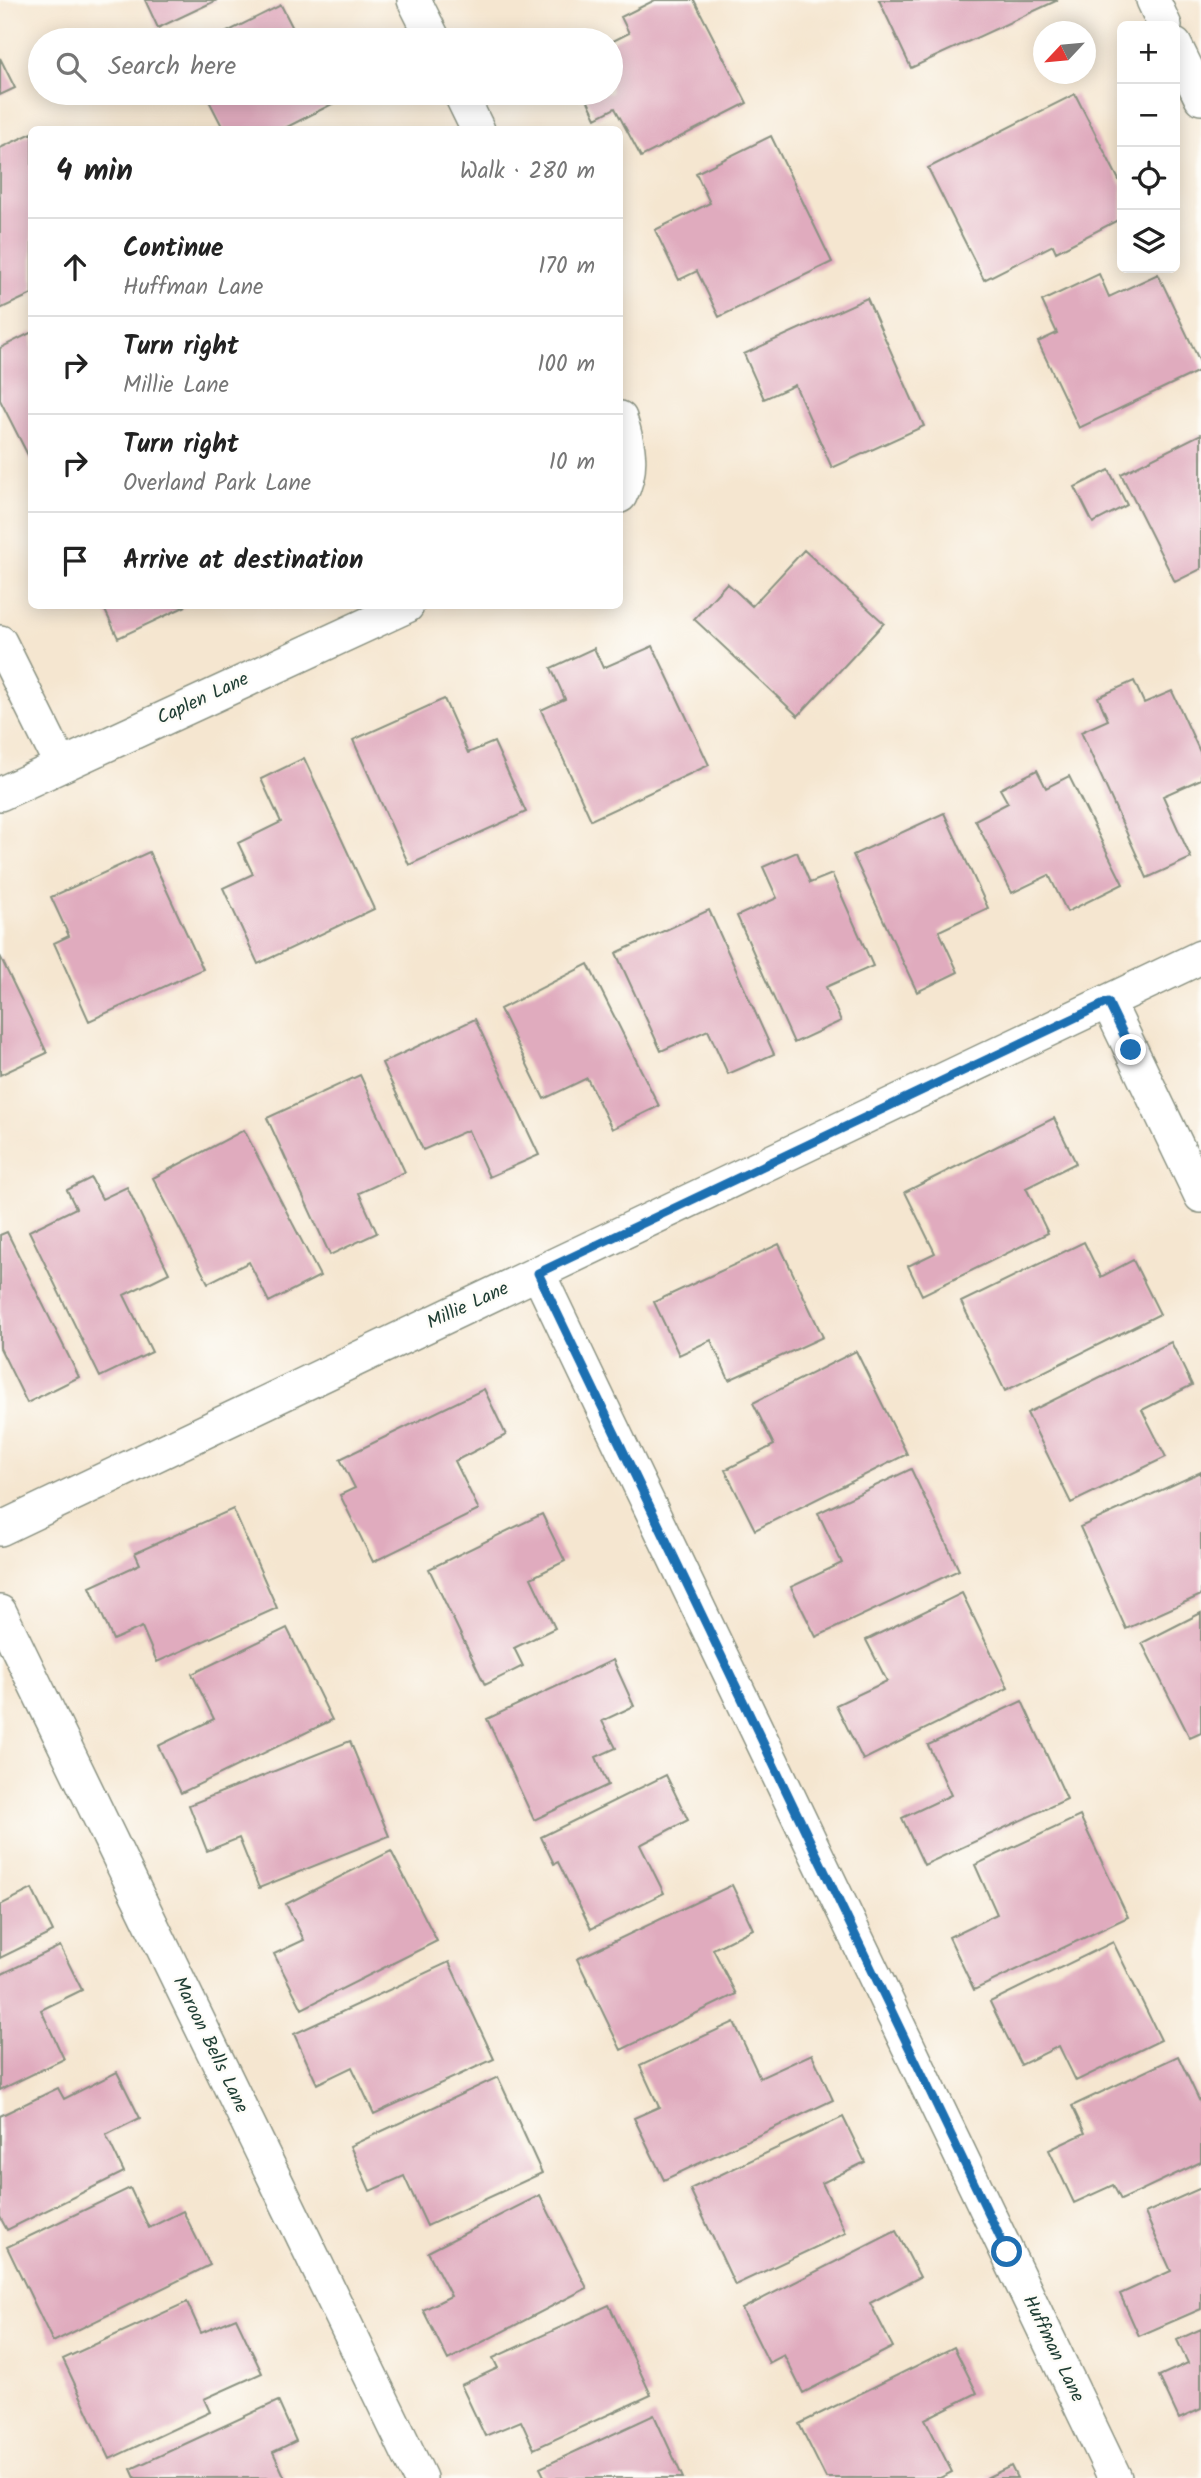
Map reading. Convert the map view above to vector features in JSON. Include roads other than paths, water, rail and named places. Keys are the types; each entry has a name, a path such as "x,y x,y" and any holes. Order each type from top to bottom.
{"street":[{"path":"415,0 428,28"},
{"path":"1153,0 1164,21"},
{"path":"1180,55 1201,98"},
{"path":"466,105 476,126"},
{"path":"623,429 629,451 629,467 623,486"},
{"name":"Caplen Lane","path":"0,794 400,609"},
{"path":"0,642 61,765"},
{"name":"Millie Lane","path":"0,1529 1201,957"},
{"path":"1108,1002 1201,1196"},
{"name":"Huffman Lane","path":"538,1273 1115,2478"},
{"name":"Maroon Bells Lane","path":"0,1612 421,2478"}]}
